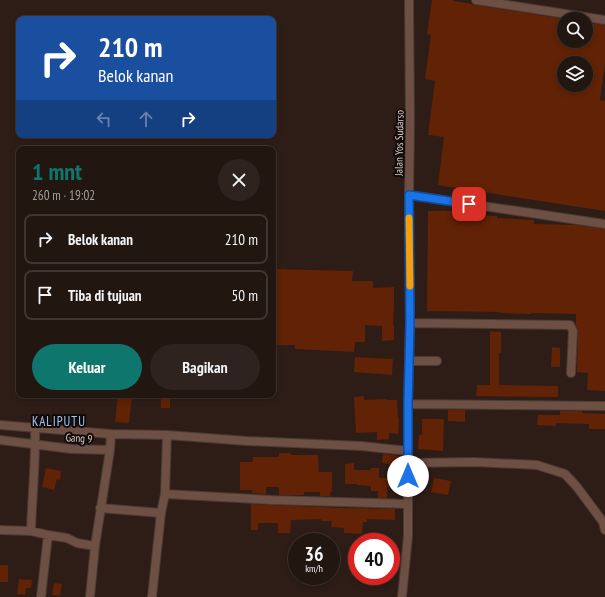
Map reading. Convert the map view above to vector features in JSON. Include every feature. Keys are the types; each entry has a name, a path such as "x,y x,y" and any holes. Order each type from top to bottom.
{"street":[{"name":"Jalan Yos Sudarso","path":"402,597 408,536 408,404 410,323 409,0"},
{"path":"476,0 605,20"},
{"path":"409,195 605,224"},
{"path":"410,323 570,325 573,331 571,374"},
{"path":"409,361 437,361"},
{"path":"408,404 605,406"},
{"path":"0,425 111,434 167,435 246,441 360,446 408,451"},
{"path":"31,530 35,428"},
{"path":"90,597 95,546 110,450 111,434"},
{"path":"152,597 161,513 165,494 167,435"},
{"name":"Gang 9","path":"0,440 72,449 110,450"},
{"path":"408,463 474,462 537,465 565,474 577,487 603,522 605,530"},
{"path":"165,494 272,500 408,504"},
{"path":"100,508 161,513"},
{"path":"0,530 31,530 67,538 77,543 95,546"},
{"path":"42,597 48,535"}],"building":[{"path":"432,0 453,0 557,18 557,48 593,48 593,24 605,25 605,64 600,100 605,101 605,211 438,185 444,137 428,135 435,81 425,79 431,35 427,34"},
{"path":"428,211 459,211 459,215 497,216 497,218 534,220 534,224 577,225 605,229 605,391 587,390 588,373 577,372 578,331 576,314 427,311"},
{"path":"276,269 353,271 352,281 373,281 373,288 394,287 394,340 382,341 382,326 365,325 365,342 355,342 354,352 295,349 295,345 276,345"},
{"path":"490,331 501,332 501,353 499,353 499,385 558,386 558,397 476,396 477,385 490,385"},
{"path":"552,347 560,348 560,367 551,367"},
{"path":"355,357 393,359 392,375 354,372"},
{"path":"364,396 364,400 397,400 399,418 398,434 389,433 389,439 377,440 377,432 356,433 354,397"},
{"path":"118,398 132,398 129,423 115,422"},
{"path":"161,398 170,398 170,408 161,408"},
{"path":"448,410 465,410 465,422 448,421"},
{"path":"560,411 582,411 582,413 605,414 605,429 589,429 589,424 556,423 556,426 537,425 538,415 560,415"},
{"path":"422,419 444,419 443,451 418,449 419,435 422,435"},
{"path":"279,453 291,453 291,455 318,455 319,472 332,472 332,492 330,492 330,496 320,496 320,492 304,492 304,495 279,495 279,487 266,487 266,494 252,493 252,490 240,490 240,462 253,462 253,457 279,457"},
{"path":"383,454 400,456 398,466 382,463"},
{"path":"354,463 354,470 371,470 371,468 379,468 379,478 394,478 394,487 387,487 387,498 378,498 378,491 371,491 371,486 345,484 345,464"},
{"path":"46,468 61,471 60,480 57,479 54,490 42,487"},
{"path":"434,478 451,481 448,495 431,492"},
{"path":"251,504 395,509 395,520 367,519 367,522 363,522 362,533 344,533 344,528 331,527 332,521 321,521 321,519 291,520 290,533 278,533 278,523 258,523 258,530 251,530"},
{"path":"0,565 8,565 8,582 0,582"},
{"path":"19,579 32,580 31,588 26,588 25,595 17,594"},
{"path":"54,583 62,584 60,596 52,595"}],"slow traffic":[{"path":"409,218 410,286"}],"district":[{"name":"KALIPUTU","path":"59,421"}],"route":[{"path":"408,476 410,323 409,195 469,204"}]}
